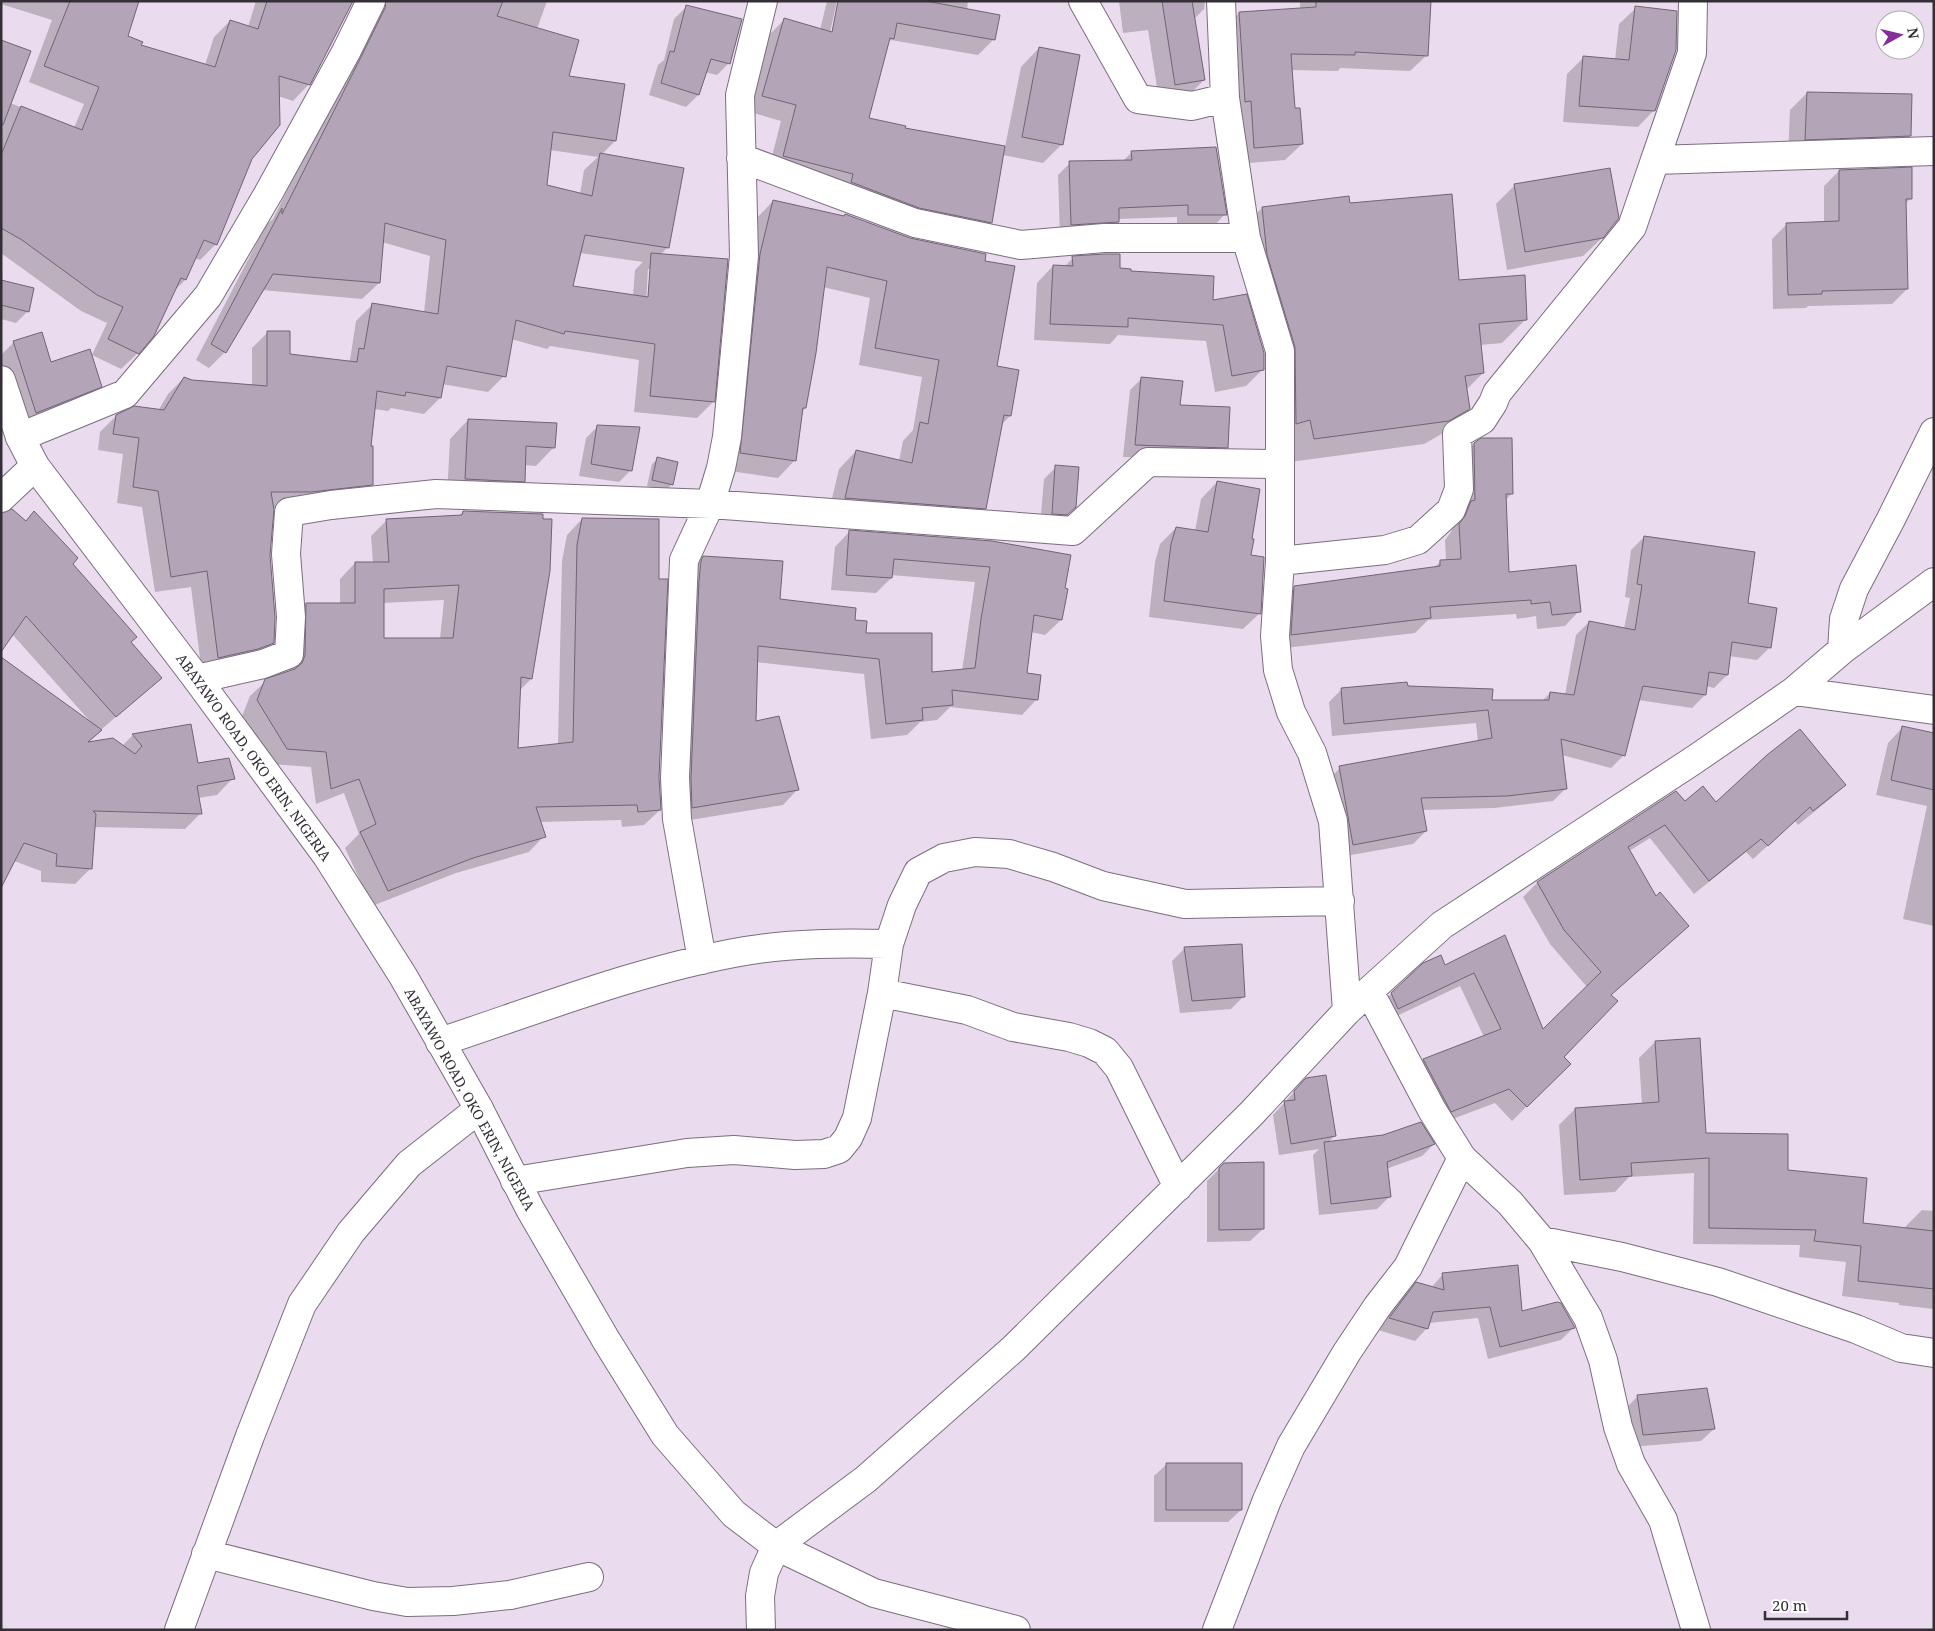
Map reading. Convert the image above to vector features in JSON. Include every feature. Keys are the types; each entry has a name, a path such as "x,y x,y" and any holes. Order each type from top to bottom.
{"street":[{"path":"20,437 125,394 208,296 273,186 346,52 370,1"},
{"path":"702,960 680,838 674,778 684,560 710,504 721,468 727,437 744,256 740,95 763,1"},
{"path":"1083,1 1138,99 1192,106 1225,98"},
{"path":"1221,1 1225,98 1246,238 1280,351 1280,561 1275,636 1278,670 1291,712 1312,753 1333,821 1347,1011"},
{"path":"1280,561 1385,550 1418,540 1451,510 1459,489 1457,434 1482,420 1497,393 1632,227 1692,53 1693,1"},
{"path":"1655,160 1934,151"},
{"path":"741,158 915,223 1021,245 1104,238 1246,238"},
{"name":"ABAYAWO ROAD, OKO ERIN, NIGERIA","path":"1,380 20,437 35,466 197,679 327,856 403,976 479,1109 530,1209 606,1340 665,1434 734,1514 776,1546 874,1593 1016,1630"},
{"path":"1842,650 1844,620 1854,589 1891,520 1934,432"},
{"path":"197,679 263,664 289,654 292,617 286,554 289,512 331,505 436,494 710,504 1073,532 1148,462 1280,464"},
{"path":"1,498 35,466"},
{"path":"762,1630 760,1596 764,1573 776,1546 866,1480 1013,1350 1251,1114 1347,1011 1442,925 1694,760 1794,691 1842,650 1934,582"},
{"path":"1794,691 1934,710"},
{"path":"515,1181 687,1153 734,1150 795,1155 824,1154 839,1149 848,1138 857,1118 882,993 889,944 902,905 918,872 944,858 976,852 1009,854 1054,867 1103,886 1186,904 1340,901"},
{"path":"440,1042 673,966 746,951 814,943 889,944"},
{"path":"1369,991 1432,1110 1462,1158 1510,1203 1542,1241 1588,1318 1603,1360 1618,1427 1631,1464 1663,1520 1696,1630"},
{"path":"882,993 967,1010 1013,1027 1069,1037 1105,1050 1119,1068 1178,1187"},
{"path":"179,1630 250,1436 302,1304 351,1232 409,1164 479,1109"},
{"path":"1217,1630 1266,1500 1291,1446 1347,1352 1377,1307 1408,1268 1462,1158"},
{"path":"1542,1241 1622,1257 1718,1282 1856,1329 1901,1348 1934,1353"},
{"path":"206,1554 373,1596 407,1602 453,1601 510,1595 589,1578"}],"building":[{"path":"70,1 139,1 128,36 143,42 141,45 215,67 230,20 258,29 267,1 353,1 310,85 279,76 280,125 252,159 217,245 204,240 186,280 181,278 154,336 139,354 108,339 123,307 97,295 22,240 1,228 1,155 21,106 82,130 99,87 44,66"},
{"path":"386,1 503,1 497,16 579,40 569,76 625,84 616,141 553,132 547,185 592,196 600,153 684,168 669,248 585,235 573,286 648,297 651,253 728,259 715,402 650,396 655,344 565,331 564,334 516,320 506,377 447,366 441,398 406,392 405,396 377,391 371,446 373,446 373,485 311,492 271,492 274,510 270,555 275,617 274,643 258,649 218,658 207,571 171,577 158,491 133,487 139,438 113,434 116,415 134,406 164,410 184,377 192,380 267,386 267,331 290,331 290,354 357,362 359,348 364,349 372,303 438,314 446,240 385,223 380,283 273,274 226,353 211,344 282,208 282,214 385,8"},
{"path":"838,1 926,1 1000,15 995,40 897,23 894,39 890,38 869,118 906,126 905,128 1005,146 992,223 919,208 851,182 853,174 783,156 796,105 762,96 784,18 832,32"},
{"path":"1162,1 1192,1 1205,80 1175,85"},
{"path":"1316,1 1431,1 1428,56 1355,52 1355,55 1291,54 1295,108 1300,108 1303,144 1254,148 1251,101 1245,102 1239,12 1316,7"},
{"path":"686,5 742,19 730,64 711,59 699,95 661,83 670,51 674,52"},
{"path":"1635,6 1677,11 1676,50 1655,111 1579,106 1583,56 1629,60"},
{"path":"1,40 31,51 3,125 1,124"},
{"path":"1039,47 1080,55 1063,145 1022,137"},
{"path":"1807,92 1912,94 1911,136 1805,140"},
{"path":"1216,147 1227,215 1188,215 1188,205 1119,208 1119,222 1071,225 1069,161 1132,160 1131,151"},
{"path":"1912,167 1912,199 1906,199 1908,289 1822,291 1822,294 1788,295 1786,223 1839,221 1839,170"},
{"path":"1610,168 1619,218 1603,238 1525,252 1514,184"},
{"path":"1452,194 1459,280 1525,275 1527,320 1479,324 1484,373 1465,376 1470,409 1449,421 1314,439 1310,420 1296,424 1295,347 1267,255 1262,207 1349,196 1350,203"},
{"path":"773,200 844,216 845,214 910,238 986,254 985,261 1015,266 997,366 1019,370 1011,416 1004,415 986,509 845,498 856,450 912,463 920,422 928,424 939,360 875,348 887,281 827,267 816,353 806,408 803,408 796,461 740,453 760,254"},
{"path":"1120,254 1120,268 1131,269 1131,271 1214,276 1213,300 1247,294 1264,353 1264,370 1232,376 1223,325 1128,318 1128,327 1050,324 1053,265 1073,266 1072,256"},
{"path":"1,280 34,288 29,312 1,305"},
{"path":"42,332 51,362 90,349 102,387 36,413 13,341"},
{"path":"1141,377 1183,381 1180,405 1230,407 1228,448 1135,445"},
{"path":"468,419 557,423 555,448 526,446 525,482 465,479"},
{"path":"597,425 640,427 632,471 591,464"},
{"path":"1481,438 1512,438 1513,494 1506,494 1509,572 1576,565 1581,612 1552,615 1550,602 1531,604 1531,600 1430,607 1431,618 1291,635 1294,586 1440,566 1440,560 1461,559 1459,524 1465,516 1471,501 1475,500 1474,443"},
{"path":"657,457 678,462 673,485 652,480"},
{"path":"1055,465 1079,467 1076,507 1067,515 1052,514"},
{"path":"1217,481 1260,489 1251,555 1264,557 1261,614 1164,601 1171,544 1176,527 1208,532"},
{"path":"12,509 26,521 34,511 78,558 73,564 137,637 131,642 162,678 116,717 26,616 1,652 1,513"},
{"path":"463,511 543,514 543,519 552,519 550,571 532,679 521,677 518,748 573,742 577,545 582,518 659,519 659,579 668,579 659,777 661,810 638,812 637,805 536,807 546,837 473,858 388,891 360,832 376,824 359,779 331,789 326,752 287,749 257,700 265,679 295,669 302,663 305,655 306,603 355,603 355,562 389,562 386,519 462,515","holes":["459,585 453,638 384,638 384,589"]},
{"path":"849,530 992,541 1071,555 1065,588 1068,589 1062,620 1034,615 1027,673 1041,675 1038,700 952,690 953,705 922,708 923,720 886,724 879,659 758,646 756,721 779,716 799,790 692,808 691,778 699,581 703,556 783,561 780,599 856,608 855,620 867,621 866,633 932,633 932,672 975,668 990,567 894,559 892,578 846,575"},
{"path":"1644,536 1755,552 1748,603 1777,608 1771,648 1732,642 1728,675 1709,672 1706,695 1643,686 1625,756 1561,739 1567,789 1507,796 1421,798 1427,831 1353,845 1339,766 1492,738 1488,710 1344,724 1341,688 1407,682 1408,686 1493,689 1492,700 1549,700 1550,692 1574,695 1589,621 1635,630 1642,585 1637,584"},
{"path":"1,657 102,730 88,742 113,738 135,754 142,746 132,734 191,724 198,763 229,758 235,779 197,786 202,814 93,811 96,814 92,869 56,866 57,854 24,843 1,888"},
{"path":"1902,726 1934,733 1934,790 1891,780"},
{"path":"1800,729 1846,785 1813,811 1810,807 1768,846 1761,839 1709,881 1665,825 1628,847 1656,896 1660,892 1689,926 1611,995 1618,1001 1564,1057 1571,1064 1527,1107 1509,1089 1451,1112 1423,1059 1501,1029 1474,973 1398,1009 1391,993 1423,963 1441,955 1445,965 1505,935 1543,1029 1601,972 1564,930 1537,882 1676,791 1685,801 1703,786 1716,802 1767,755"},
{"path":"1242,944 1245,997 1192,1001 1184,947"},
{"path":"1700,1038 1706,1133 1788,1134 1788,1170 1867,1178 1863,1223 1934,1231 1934,1289 1858,1281 1861,1246 1814,1241 1816,1230 1709,1228 1709,1158 1631,1163 1632,1176 1580,1180 1575,1108 1659,1102 1655,1041"},
{"path":"1326,1075 1336,1136 1291,1144 1284,1101 1295,1100 1294,1091 1306,1078"},
{"path":"1421,1122 1435,1144 1387,1162 1391,1197 1331,1204 1324,1142 1383,1135"},
{"path":"1264,1162 1264,1229 1219,1230 1219,1168 1224,1163"},
{"path":"1518,1265 1522,1311 1557,1302 1561,1303 1575,1328 1500,1347 1490,1307 1433,1312 1428,1329 1389,1318 1416,1282 1444,1290 1442,1273"},
{"path":"1707,1388 1715,1429 1643,1435 1637,1395"},
{"path":"1166,1463 1242,1463 1242,1510 1166,1510"}]}
